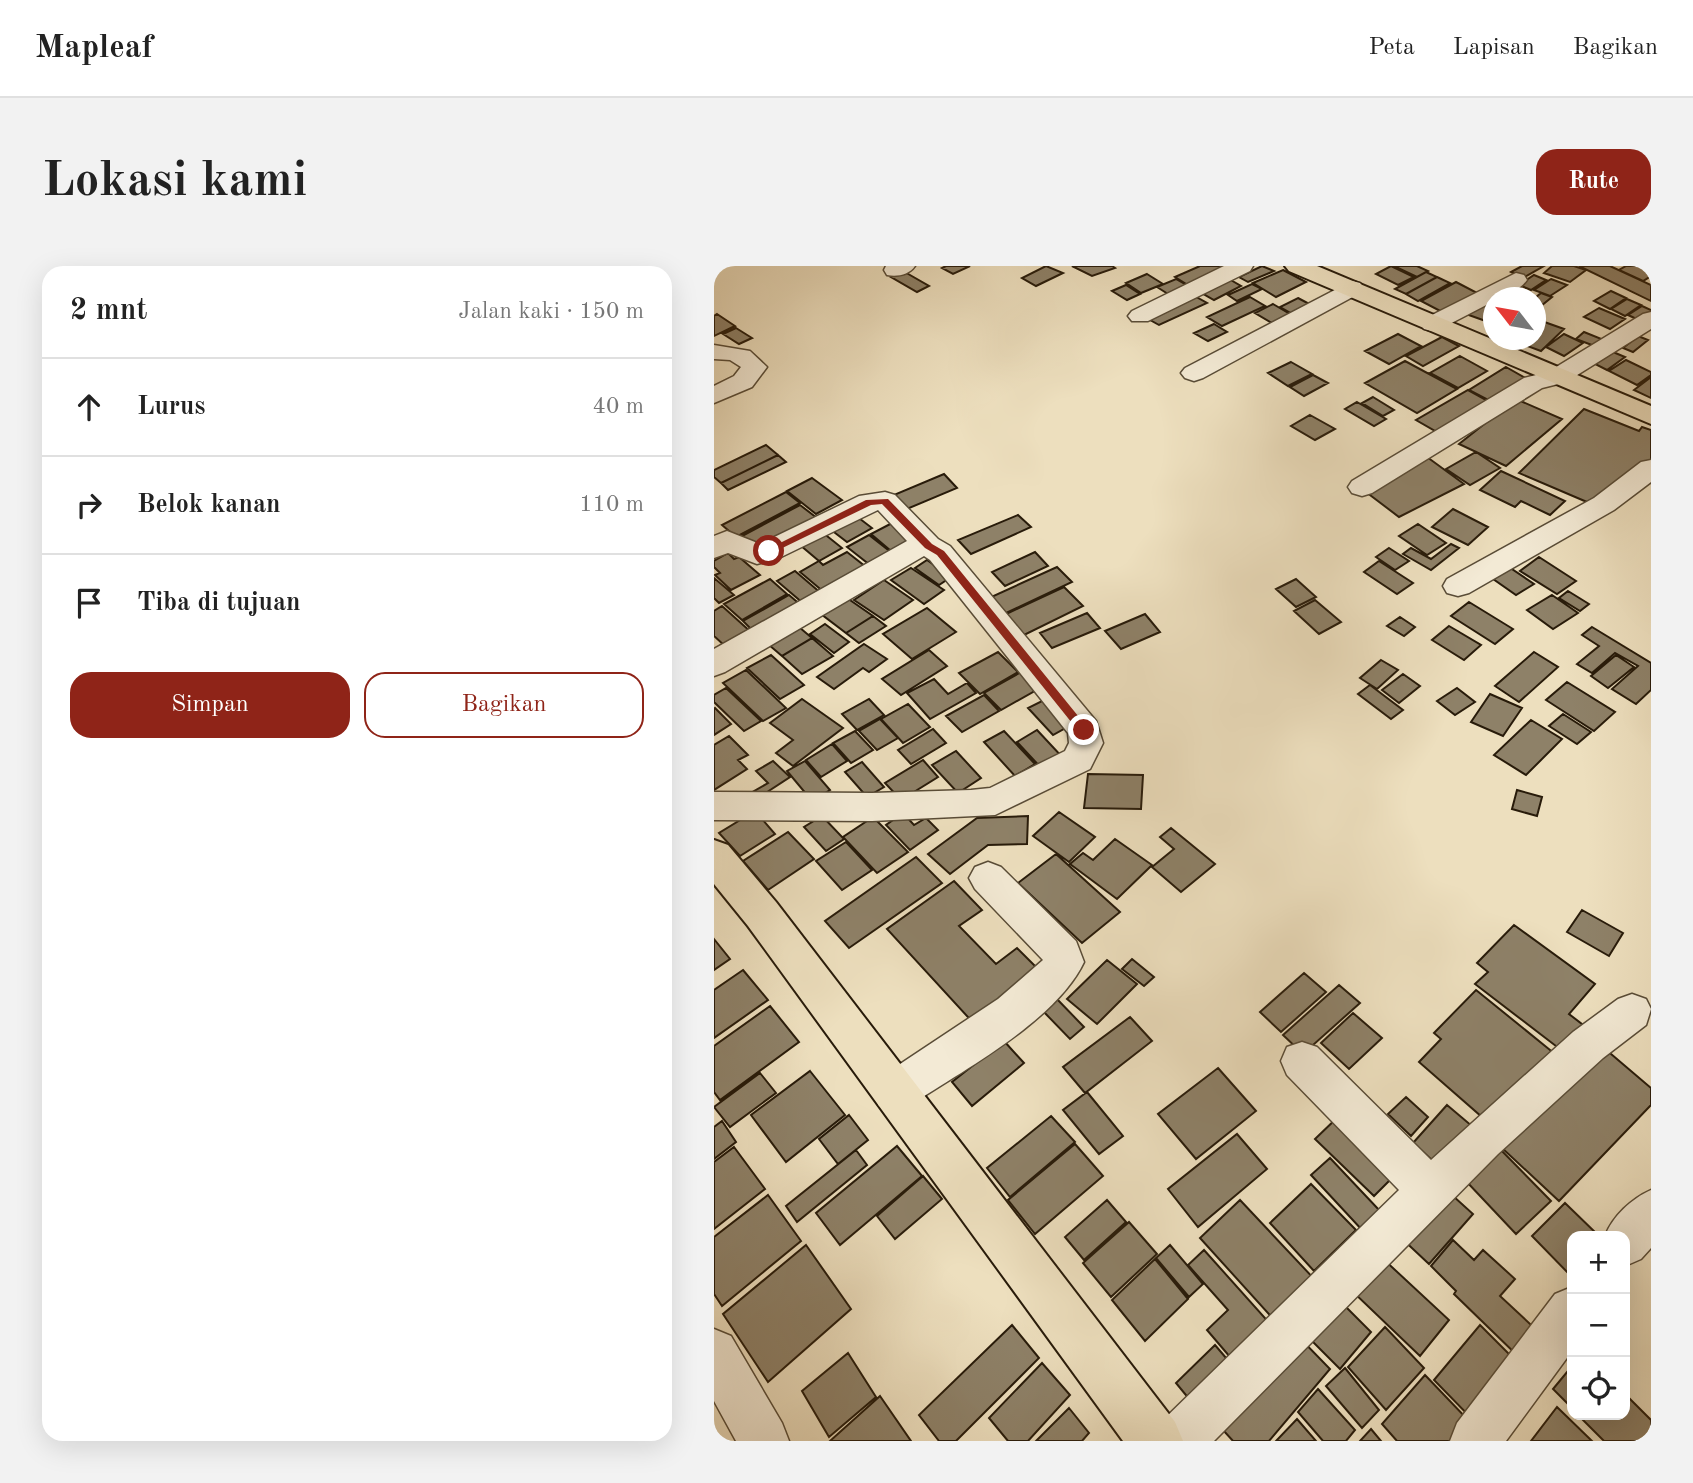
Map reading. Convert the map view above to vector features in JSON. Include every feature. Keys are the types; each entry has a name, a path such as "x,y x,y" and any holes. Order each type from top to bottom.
{"main road":[{"path":"1297,266 1349,281 1432,324 1651,416"},
{"path":"714,856 762,915 1156,1441"}],"street":[{"path":"1140,316 1242,266"},
{"path":"1432,324 1517,280"},
{"path":"1194,373 1349,281"},
{"path":"1362,487 1533,383 1557,377 1651,319"},
{"path":"714,352 737,354 750,361 754,367 744,380 714,395"},
{"path":"1458,586 1604,504 1651,468"},
{"path":"714,548 727,541 757,554 769,551 869,502 885,501 928,546 940,553 1084,730 1086,743 1078,760 995,801 858,808 714,806"},
{"path":"714,664 916,548 928,546"},
{"path":"894,1092 1021,1006 1048,985 1063,962 1062,953 988,878"},
{"path":"1178,1441 1483,1139 1569,1062 1632,1012"},
{"path":"1302,1061 1431,1191"},
{"path":"1630,1237 1651,1213"},
{"path":"1475,1441 1567,1318"},
{"path":"721,1386 764,1441"}],"building":[{"path":"970,266 953,274 942,268"},
{"path":"1046,266 1063,273 1036,286 1022,278"},
{"path":"1072,266 1112,266 1115,268 1092,276"},
{"path":"1200,266 1231,266 1191,287 1175,277"},
{"path":"1262,266 1274,271 1248,282 1239,277"},
{"path":"1391,266 1414,277 1398,285 1376,274"},
{"path":"1394,266 1417,266 1428,271 1417,277"},
{"path":"1522,266 1544,266 1523,278 1511,272"},
{"path":"1552,266 1574,266 1586,270 1570,282 1544,273"},
{"path":"1579,266 1610,266 1651,285 1651,301"},
{"path":"1626,266 1651,266 1651,276 1643,281 1619,270"},
{"path":"1283,270 1306,282 1276,297 1253,283"},
{"path":"903,271 929,286 917,292 891,277"},
{"path":"1426,272 1437,277 1406,294 1395,289"},
{"path":"1147,274 1163,284 1141,293 1126,283"},
{"path":"1534,275 1546,280 1536,287 1519,285"},
{"path":"1437,277 1450,283 1418,301 1406,294"},
{"path":"1176,279 1190,287 1168,294 1157,287"},
{"path":"1229,279 1241,286 1214,300 1200,292"},
{"path":"1551,279 1567,285 1550,296 1546,294 1546,287 1539,287"},
{"path":"1456,282 1481,295 1446,314 1421,301"},
{"path":"1252,284 1262,289 1237,301 1228,295"},
{"path":"1126,285 1140,294 1127,300 1112,291"},
{"path":"1611,291 1626,298 1610,309 1594,301"},
{"path":"1191,294 1207,303 1159,325 1143,316"},
{"path":"1250,297 1265,306 1222,326 1207,317"},
{"path":"1298,298 1315,307 1296,316 1280,307"},
{"path":"1627,299 1641,305 1625,316 1611,309"},
{"path":"1273,304 1295,317 1277,326 1255,313"},
{"path":"1483,304 1483,320 1466,314"},
{"path":"1642,306 1651,310 1651,314 1641,321 1628,315"},
{"path":"1599,308 1625,319 1610,329 1584,317"},
{"path":"717,314 735,326 714,336 714,316"},
{"path":"1546,323 1564,329 1546,346"},
{"path":"1214,324 1227,332 1208,341 1194,333"},
{"path":"736,328 752,338 739,344 723,334"},
{"path":"1584,332 1604,340 1597,347 1576,339"},
{"path":"1398,334 1421,346 1389,364 1365,351"},
{"path":"1564,334 1583,343 1564,356 1546,347"},
{"path":"1638,336 1648,340 1633,352 1623,348"},
{"path":"1442,337 1459,346 1423,366 1406,356"},
{"path":"1613,352 1625,357 1607,370 1595,364"},
{"path":"1460,356 1487,371 1458,388 1430,373"},
{"path":"1626,360 1651,372 1651,375 1637,385 1609,371"},
{"path":"1405,361 1457,389 1417,413 1365,383"},
{"path":"1291,362 1312,374 1288,386 1268,373"},
{"path":"1506,367 1527,379 1490,401 1469,390"},
{"path":"1313,375 1328,383 1304,396 1290,387"},
{"path":"1651,377 1651,398 1634,390"},
{"path":"1468,390 1488,401 1437,432 1416,420"},
{"path":"1373,397 1394,410 1383,416 1362,403"},
{"path":"1516,399 1562,419 1506,466 1459,444"},
{"path":"1357,402 1386,419 1374,426 1345,409"},
{"path":"1584,409 1639,431 1642,427 1651,430 1651,464 1594,505 1519,473"},
{"path":"1310,415 1335,429 1315,440 1291,426"},
{"path":"766,445 778,455 721,483 714,477 714,470"},
{"path":"1476,452 1500,468 1470,485 1446,469"},
{"path":"778,455 786,462 728,490 721,483"},
{"path":"1427,457 1464,484 1399,517 1362,489"},
{"path":"1501,471 1565,501 1550,515 1521,501 1515,507 1480,490"},
{"path":"944,474 957,488 902,511 889,497"},
{"path":"812,478 842,500 816,514 787,491"},
{"path":"786,492 800,503 736,537 722,525"},
{"path":"800,505 817,518 758,550 742,536"},
{"path":"1453,509 1488,527 1468,545 1432,527"},
{"path":"851,512 872,528 847,542 826,526"},
{"path":"1018,515 1031,527 971,554 958,540"},
{"path":"894,522 914,539 891,551 871,534"},
{"path":"1418,524 1446,543 1427,555 1399,536"},
{"path":"817,528 842,548 819,561 794,540"},
{"path":"869,535 892,553 870,565 847,547"},
{"path":"1451,544 1459,548 1431,570 1403,554 1411,548 1431,559"},
{"path":"1389,548 1409,561 1395,570 1376,557"},
{"path":"847,552 866,567 825,593 800,572 819,561 823,565"},
{"path":"1035,552 1048,566 1005,586 992,572"},
{"path":"728,553 734,559 739,557 760,575 731,590 715,575 720,573 714,567 714,561"},
{"path":"1539,557 1576,581 1557,594 1520,571"},
{"path":"927,560 951,577 939,585 915,568"},
{"path":"1379,561 1413,583 1397,594 1364,572"},
{"path":"1503,563 1534,584 1516,595 1486,574"},
{"path":"1057,567 1072,582 1004,614 989,598"},
{"path":"911,568 944,590 924,604 891,580"},
{"path":"795,571 822,594 804,604 777,581"},
{"path":"714,578 734,595 719,603 714,598"},
{"path":"770,579 787,594 742,620 724,604"},
{"path":"1296,579 1316,597 1296,607 1276,589"},
{"path":"884,580 913,600 884,620 854,600"},
{"path":"1064,587 1083,606 1022,636 1004,615"},
{"path":"1568,591 1589,604 1580,611 1559,598"},
{"path":"789,595 802,606 755,633 743,621"},
{"path":"1552,595 1578,613 1553,629 1527,610"},
{"path":"847,598 873,616 846,633 821,614"},
{"path":"1315,600 1341,622 1319,634 1294,611"},
{"path":"1469,602 1513,629 1495,644 1451,616"},
{"path":"722,606 752,633 726,647 714,636 714,611"},
{"path":"927,608 956,632 912,659 883,634"},
{"path":"1087,613 1100,628 1052,648 1040,633"},
{"path":"1145,614 1160,632 1121,649 1105,631"},
{"path":"873,616 886,626 859,643 846,633"},
{"path":"1400,617 1415,627 1404,636 1387,626"},
{"path":"825,624 849,642 834,653 810,634"},
{"path":"1449,626 1481,645 1464,660 1432,640"},
{"path":"799,627 812,638 782,656 769,645"},
{"path":"1592,627 1651,663 1651,690 1636,704 1612,689 1638,666 1615,653 1592,673 1577,664 1599,646 1582,635"},
{"path":"812,638 833,656 802,674 782,656"},
{"path":"864,644 887,659 869,672 863,668 834,689 817,677"},
{"path":"929,650 947,666 901,695 882,679"},
{"path":"998,652 1018,672 980,694 959,673"},
{"path":"1534,652 1558,667 1519,702 1495,686"},
{"path":"771,655 804,685 780,699 747,668"},
{"path":"1616,655 1634,667 1608,688 1591,676"},
{"path":"1381,660 1398,670 1377,689 1360,678"},
{"path":"746,670 786,708 763,721 723,683"},
{"path":"1023,671 1040,688 1001,710 984,693"},
{"path":"1403,674 1420,686 1399,703 1382,690"},
{"path":"934,679 948,694 967,683 976,693 930,719 907,693"},
{"path":"1567,682 1615,712 1594,731 1546,700"},
{"path":"1370,685 1403,710 1391,719 1358,694"},
{"path":"726,688 761,721 744,731 714,702 714,695"},
{"path":"1457,688 1475,702 1455,715 1437,701"},
{"path":"1490,694 1522,708 1503,736 1471,722"},
{"path":"984,695 999,711 962,732 946,716"},
{"path":"1052,696 1069,726 1053,735 1028,708"},
{"path":"802,699 843,728 793,766 776,753 793,740 770,723"},
{"path":"869,699 884,715 857,730 842,714"},
{"path":"908,704 930,727 903,743 881,719"},
{"path":"714,709 731,724 714,735"},
{"path":"1563,714 1591,732 1577,744 1549,726"},
{"path":"880,719 898,738 877,750 859,731"},
{"path":"1531,720 1562,739 1526,775 1494,755"},
{"path":"933,729 946,743 911,764 898,750"},
{"path":"1037,730 1065,760 1045,772 1017,742"},
{"path":"855,731 873,750 851,763 833,743"},
{"path":"1004,731 1035,764 1015,776 984,742"},
{"path":"729,736 748,755 738,760 747,769 714,790 714,745"},
{"path":"832,744 847,761 821,777 806,760"},
{"path":"956,751 981,778 958,793 932,765"},
{"path":"923,760 938,777 901,800 885,783"},
{"path":"773,761 790,777 755,800 749,794 768,783 756,771"},
{"path":"805,761 830,790 812,801 787,771"},
{"path":"862,762 884,787 867,797 845,772"},
{"path":"1088,774 1143,775 1141,809 1084,808"},
{"path":"1517,790 1542,797 1537,816 1512,809"},
{"path":"755,811 775,834 740,856 719,833"},
{"path":"1059,812 1095,837 1069,862 1033,836"},
{"path":"903,813 914,825 926,818 938,830 910,850 886,825"},
{"path":"822,816 844,839 826,851 804,827"},
{"path":"1028,816 1027,844 988,845 950,874 928,854 977,818"},
{"path":"873,817 908,852 877,873 843,837"},
{"path":"1171,828 1215,864 1181,892 1152,867 1174,849 1160,837"},
{"path":"788,832 814,859 768,890 743,861"},
{"path":"1115,839 1152,865 1117,899 1070,864 1083,853 1093,860"},
{"path":"846,842 872,870 842,890 816,861"},
{"path":"1056,854 1120,912 1082,943 1018,883"},
{"path":"916,857 942,883 849,948 825,921"},
{"path":"954,881 982,910 959,926 996,964 1017,948 1044,975 978,1028 887,929"},
{"path":"1582,910 1623,933 1609,956 1567,932"},
{"path":"1514,925 1595,984 1569,1014 1587,1028 1565,1053 1475,984 1488,972 1477,963"},
{"path":"714,939 730,959 714,970"},
{"path":"1132,959 1154,977 1144,986 1122,969"},
{"path":"1107,960 1137,984 1097,1024 1067,999"},
{"path":"743,970 768,1000 714,1038 714,990"},
{"path":"1304,973 1326,992 1281,1032 1260,1012"},
{"path":"1339,985 1360,1003 1303,1054 1283,1035"},
{"path":"1476,990 1555,1054 1490,1124 1419,1062 1441,1039 1434,1033"},
{"path":"1056,998 1084,1027 1070,1039 1042,1010"},
{"path":"770,1006 799,1042 720,1100 714,1092 714,1046"},
{"path":"1353,1013 1382,1038 1349,1069 1321,1043"},
{"path":"1130,1017 1152,1041 1085,1093 1063,1067"},
{"path":"1004,1041 1024,1063 972,1106 952,1082"},
{"path":"1604,1048 1651,1088 1651,1105 1559,1201 1502,1148"},
{"path":"1218,1068 1256,1111 1196,1159 1158,1114"},
{"path":"810,1071 845,1115 786,1162 751,1115"},
{"path":"760,1073 776,1093 730,1127 714,1107"},
{"path":"1087,1092 1123,1136 1099,1154 1063,1110"},
{"path":"1406,1097 1428,1117 1411,1136 1388,1114"},
{"path":"1447,1105 1479,1132 1444,1171 1413,1143"},
{"path":"849,1115 868,1140 838,1164 819,1139"},
{"path":"1051,1116 1075,1142 1010,1197 987,1168"},
{"path":"1339,1116 1398,1172 1374,1196 1315,1139"},
{"path":"722,1121 736,1142 714,1159 714,1127"},
{"path":"1237,1134 1267,1169 1198,1227 1168,1189"},
{"path":"1075,1144 1103,1176 1035,1234 1008,1200"},
{"path":"897,1146 922,1176 840,1245 816,1213"},
{"path":"734,1147 765,1189 714,1229 714,1162"},
{"path":"1499,1148 1551,1201 1516,1234 1465,1180"},
{"path":"856,1150 867,1165 797,1222 786,1206"},
{"path":"1330,1158 1381,1212 1363,1231 1311,1175"},
{"path":"923,1176 942,1199 895,1239 877,1216"},
{"path":"1311,1184 1356,1230 1314,1271 1270,1223"},
{"path":"1442,1186 1473,1214 1429,1264 1398,1235"},
{"path":"768,1195 801,1241 722,1306 714,1294 714,1237"},
{"path":"1107,1200 1126,1222 1084,1260 1065,1237"},
{"path":"1240,1200 1317,1282 1277,1323 1200,1238"},
{"path":"1565,1203 1594,1231 1567,1231 1567,1272 1532,1236"},
{"path":"1129,1222 1157,1254 1111,1297 1083,1263"},
{"path":"1453,1240 1474,1260 1483,1250 1515,1279 1500,1296 1544,1337 1524,1362 1454,1294 1456,1291 1431,1266"},
{"path":"806,1245 851,1309 768,1382 723,1314"},
{"path":"1170,1245 1203,1284 1189,1297 1156,1258"},
{"path":"1204,1250 1273,1327 1236,1364 1207,1330 1228,1310 1188,1265"},
{"path":"1380,1256 1449,1320 1420,1356 1351,1290"},
{"path":"1155,1259 1188,1299 1145,1341 1112,1300"},
{"path":"1332,1293 1371,1332 1340,1369 1300,1329"},
{"path":"1012,1325 1039,1358 956,1441 939,1441 919,1415"},
{"path":"1480,1325 1520,1365 1475,1422 1434,1380"},
{"path":"1385,1327 1424,1368 1386,1410 1348,1367"},
{"path":"1292,1330 1330,1369 1269,1441 1233,1441 1213,1419"},
{"path":"1215,1345 1238,1372 1199,1411 1176,1383"},
{"path":"848,1353 876,1397 829,1437 802,1391"},
{"path":"1042,1363 1070,1395 1028,1441 1008,1441 989,1418"},
{"path":"1345,1368 1379,1410 1362,1428 1326,1386"},
{"path":"1567,1372 1567,1403 1553,1389"},
{"path":"1425,1375 1470,1422 1454,1441 1397,1441 1382,1424"},
{"path":"1318,1389 1355,1430 1346,1441 1323,1441 1298,1412"},
{"path":"880,1396 911,1441 830,1441"},
{"path":"1630,1399 1651,1420 1651,1441 1604,1441 1583,1420 1630,1420"},
{"path":"1557,1407 1567,1420 1570,1420 1592,1441 1531,1441"},
{"path":"1069,1408 1089,1433 1082,1441 1036,1441"},
{"path":"1297,1419 1316,1441 1276,1441"},
{"path":"1371,1429 1381,1441 1360,1441"}],"route":[{"path":"769,551 869,502 885,501 928,546 940,553 1084,730"}]}
